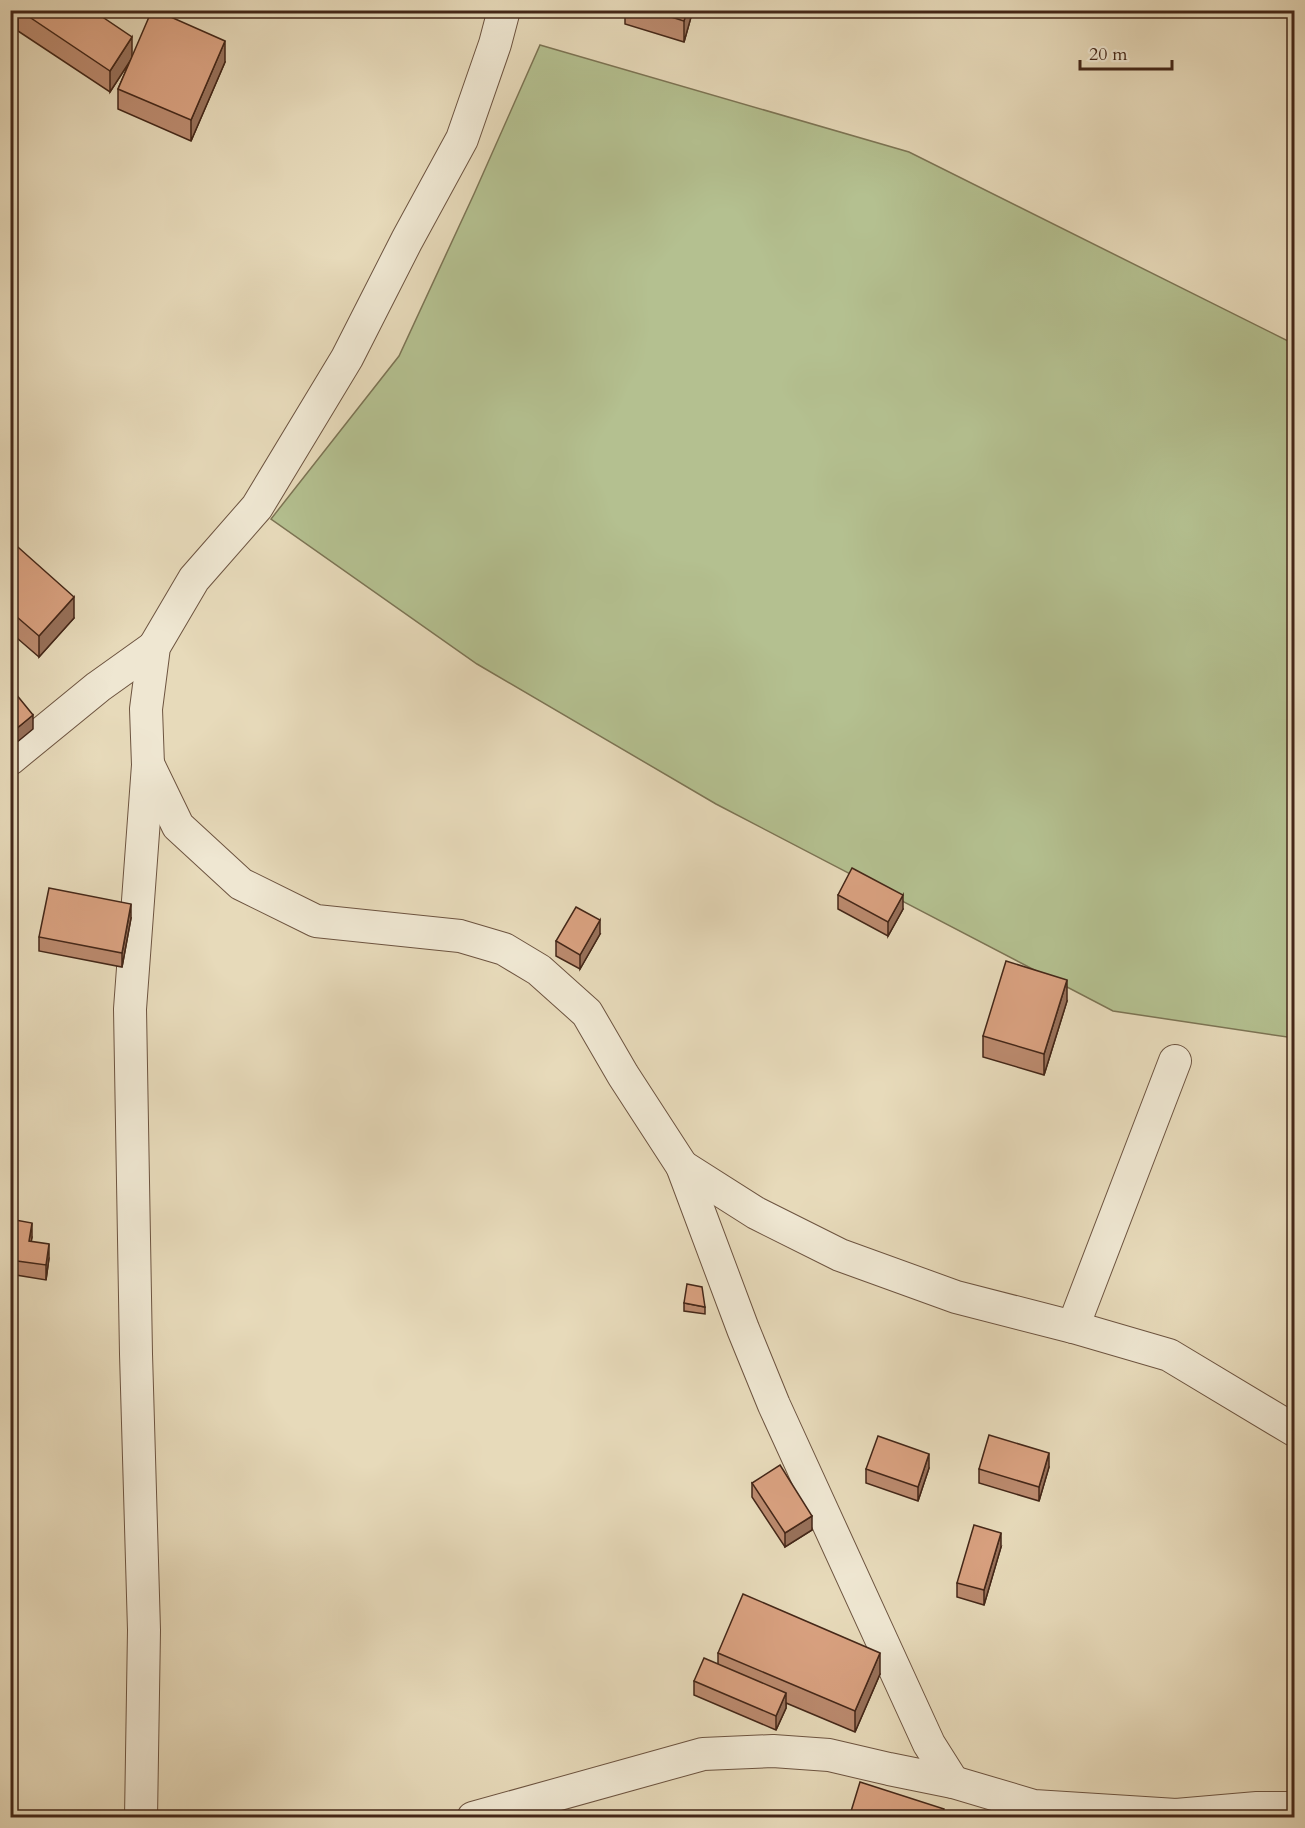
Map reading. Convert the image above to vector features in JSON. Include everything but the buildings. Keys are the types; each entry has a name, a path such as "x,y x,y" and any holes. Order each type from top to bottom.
{"street":[{"path":"141,1818 144,1630 130,1009 148,765 146,709 154,647 194,579 257,507 347,357 462,139 495,44 504,10"},
{"path":"10,759 98,687 154,647"},
{"path":"148,765 178,826 241,884 316,921 460,936 504,949 539,970 587,1014 623,1075 682,1166 774,1405 929,1744 953,1782"},
{"path":"1073,1327 1175,1061"},
{"path":"682,1166 756,1213 840,1255 956,1297 1169,1355 1294,1430"},
{"path":"473,1818 703,1754 773,1751 829,1755 953,1782 1034,1806 1176,1815 1257,1808 1294,1808"}],"green space":[{"path":"540,45 909,152 1294,344 1294,1038 1113,1011 716,804 477,664 271,519 399,356"}]}
